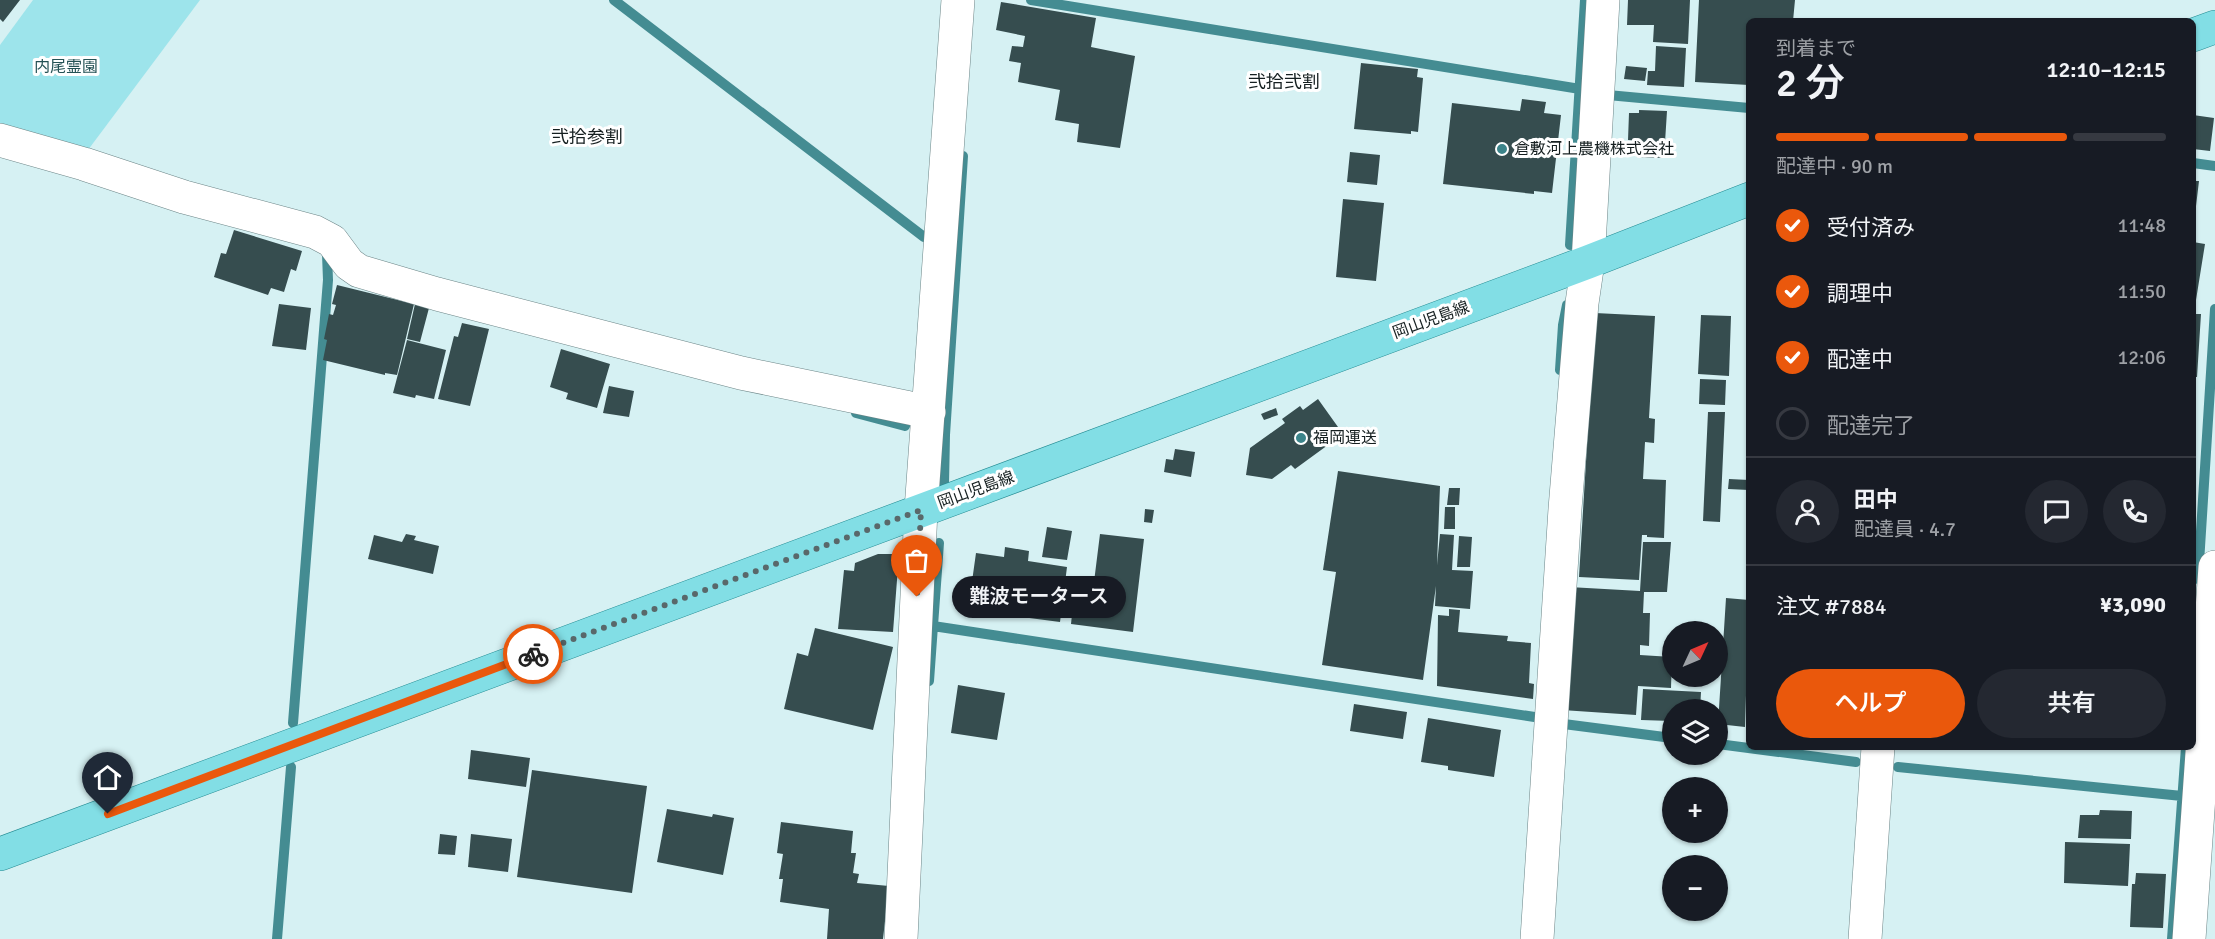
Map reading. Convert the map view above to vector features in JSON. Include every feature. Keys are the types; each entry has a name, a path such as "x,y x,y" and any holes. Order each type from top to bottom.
{"main road":[{"path":"2196,34 2215,27"},
{"name":"岡山児島線","path":"0,854 1746,200"}],"street":[{"path":"901,939 921,510 958,0"},
{"path":"1538,939 1550,722 1578,349 1588,261 1603,0"},
{"path":"0,140 84,164 184,197 315,232 332,241 349,264 359,271 437,294 741,374 929,412"},
{"path":"2189,939 2215,567"},
{"path":"1865,939 1878,750"}],"green space":[{"name":"内尾霊園","path":"33,0 200,0 85,154 0,131 0,45"}],"building":[{"path":"0,0 20,0 3,22 0,19"},
{"path":"1628,0 1690,0 1688,44 1653,42 1654,25 1627,25"},
{"path":"1699,0 1795,0 1793,18 1746,18 1746,85 1695,82"},
{"path":"1001,2 1096,18 1091,47 1135,56 1120,148 1077,142 1079,124 1055,120 1060,90 1018,82 1021,63 1009,61 1012,46 1023,47 1025,36 996,30"},
{"path":"1656,46 1686,48 1684,87 1647,85 1648,71 1655,71"},
{"path":"1361,63 1418,69 1417,77 1423,78 1418,132 1411,131 1411,134 1354,129"},
{"path":"1626,66 1647,68 1645,81 1624,79"},
{"name":"倉敷河上農機株式会社","path":"1522,99 1546,102 1544,113 1561,115 1552,193 1534,191 1534,194 1443,184 1452,103 1520,111"},
{"path":"1639,110 1667,111 1664,158 1636,157 1637,141 1628,140 1629,113 1639,113"},
{"path":"2196,115 2214,118 2210,151 2196,149"},
{"path":"1350,152 1380,155 1377,185 1347,182"},
{"path":"2196,181 2199,181 2196,206"},
{"path":"1343,199 1384,203 1376,281 1336,277"},
{"path":"234,230 302,251 296,271 291,269 284,292 271,288 268,295 214,277 221,253 226,254"},
{"path":"2196,242 2205,244 2196,300"},
{"path":"337,285 414,304 397,375 385,373 385,375 323,360 327,340 324,339 329,314 333,315 336,305 332,304"},
{"path":"279,304 311,308 306,350 272,346"},
{"path":"415,304 429,308 420,342 407,339"},
{"path":"1595,313 1655,316 1649,418 1655,419 1654,443 1645,442 1643,479 1666,480 1664,538 1642,535 1639,580 1579,577"},
{"path":"2196,314 2201,314 2197,377"},
{"path":"1701,315 1731,316 1729,376 1698,374"},
{"path":"462,323 489,329 470,406 438,399 454,336 458,337"},
{"path":"407,340 446,350 434,399 393,393"},
{"path":"561,349 610,364 597,408 566,399 568,393 550,387"},
{"path":"1700,379 1726,380 1725,405 1699,404"},
{"path":"609,386 634,391 629,417 603,413"},
{"name":"福岡運送","path":"1318,399 1343,434 1295,469 1291,465 1272,479 1246,475 1250,448 1285,423 1282,419 1300,406 1303,410"},
{"path":"1276,408 1278,415 1264,420 1261,414"},
{"path":"1708,412 1725,412 1720,522 1703,521"},
{"path":"1175,449 1195,452 1191,477 1164,472 1166,459 1173,460"},
{"path":"1338,471 1440,486 1437,565 1440,534 1454,535 1452,570 1473,571 1470,609 1435,606 1436,586 1423,680 1322,665 1336,572 1323,570"},
{"path":"1729,479 1746,480 1746,490 1728,489"},
{"path":"1449,488 1460,488 1459,505 1447,505"},
{"path":"1445,507 1455,507 1455,529 1444,529"},
{"path":"1145,509 1154,510 1152,523 1144,522"},
{"path":"1047,527 1072,531 1067,560 1042,557"},
{"path":"406,534 416,536 414,540 439,546 433,574 368,559 374,535 402,542"},
{"path":"1100,534 1144,539 1133,632 1071,624 1074,595 1092,598"},
{"path":"1459,536 1472,537 1470,567 1457,567"},
{"path":"1643,542 1671,542 1667,592 1644,592 1643,613 1650,613 1649,646 1640,645 1640,655 1662,656 1662,687 1671,688 1638,686 1636,715 1562,710 1569,587 1640,591"},
{"path":"1005,547 1029,551 1028,561 1067,567 1060,622 968,610 976,553 1004,557"},
{"path":"878,554 899,554 893,632 838,629 844,570 854,571 855,563"},
{"path":"1726,598 1746,600 1745,727 1728,725 1728,699 1720,699 1720,687 1728,687 1728,621 1725,621"},
{"path":"1449,609 1460,610 1458,632 1508,636 1507,641 1531,643 1529,683 1534,684 1533,699 1437,686 1438,615 1449,616"},
{"path":"815,628 893,647 873,730 784,709 797,653 808,656"},
{"path":"958,685 1005,693 997,740 951,733"},
{"path":"1643,689 1701,692 1701,699 1662,699 1662,721 1641,720"},
{"path":"1354,704 1407,712 1403,739 1350,731"},
{"path":"1428,718 1501,730 1494,777 1448,770 1448,766 1421,762"},
{"path":"471,750 530,758 526,787 468,779"},
{"path":"532,770 647,786 632,893 517,877"},
{"path":"667,809 712,817 713,814 734,818 723,875 657,862"},
{"path":"2100,810 2132,811 2131,839 2078,838 2080,815 2099,815"},
{"path":"781,822 853,831 851,853 856,853 853,873 859,874 857,883 889,886 883,939 827,939 829,909 780,902 783,879 779,879 783,854 777,853"},
{"path":"440,834 457,836 455,855 438,854"},
{"path":"471,834 512,839 508,872 468,867"},
{"path":"2065,842 2130,844 2128,886 2064,883"},
{"path":"2136,873 2166,874 2163,928 2130,927 2132,884 2135,884"}],"waterway":[{"path":"614,0 924,237"},
{"path":"1031,0 1580,89 1586,93 1746,108"},
{"path":"1570,245 1585,0"},
{"path":"944,484 945,435 963,156"},
{"path":"2196,163 2215,166"},
{"path":"293,723 328,280 327,254 324,248"},
{"path":"1560,370 1563,325 1567,305"},
{"path":"2198,579 2215,309"},
{"path":"856,413 905,426"},
{"path":"929,681 939,543"},
{"path":"933,626 1541,718"},
{"path":"1556,723 1662,737"},
{"path":"1728,745 1746,748"},
{"path":"1764,750 1856,762"},
{"path":"2172,939 2186,750"},
{"path":"277,939 291,767"},
{"path":"1898,767 2182,796"}],"way so far":[{"path":"533,654 921,510 917,597"}],"place":[{"name":"倉敷河上農機株式会社","path":"1502,149"},
{"name":"福岡運送","path":"1301,438"},
{"name":"難波モータース","path":"917,597"}],"district":[{"name":"弐拾弐割","path":"1284,82"},
{"name":"弐拾参割","path":"587,137"}],"route":[{"path":"108,814 533,654"}]}
